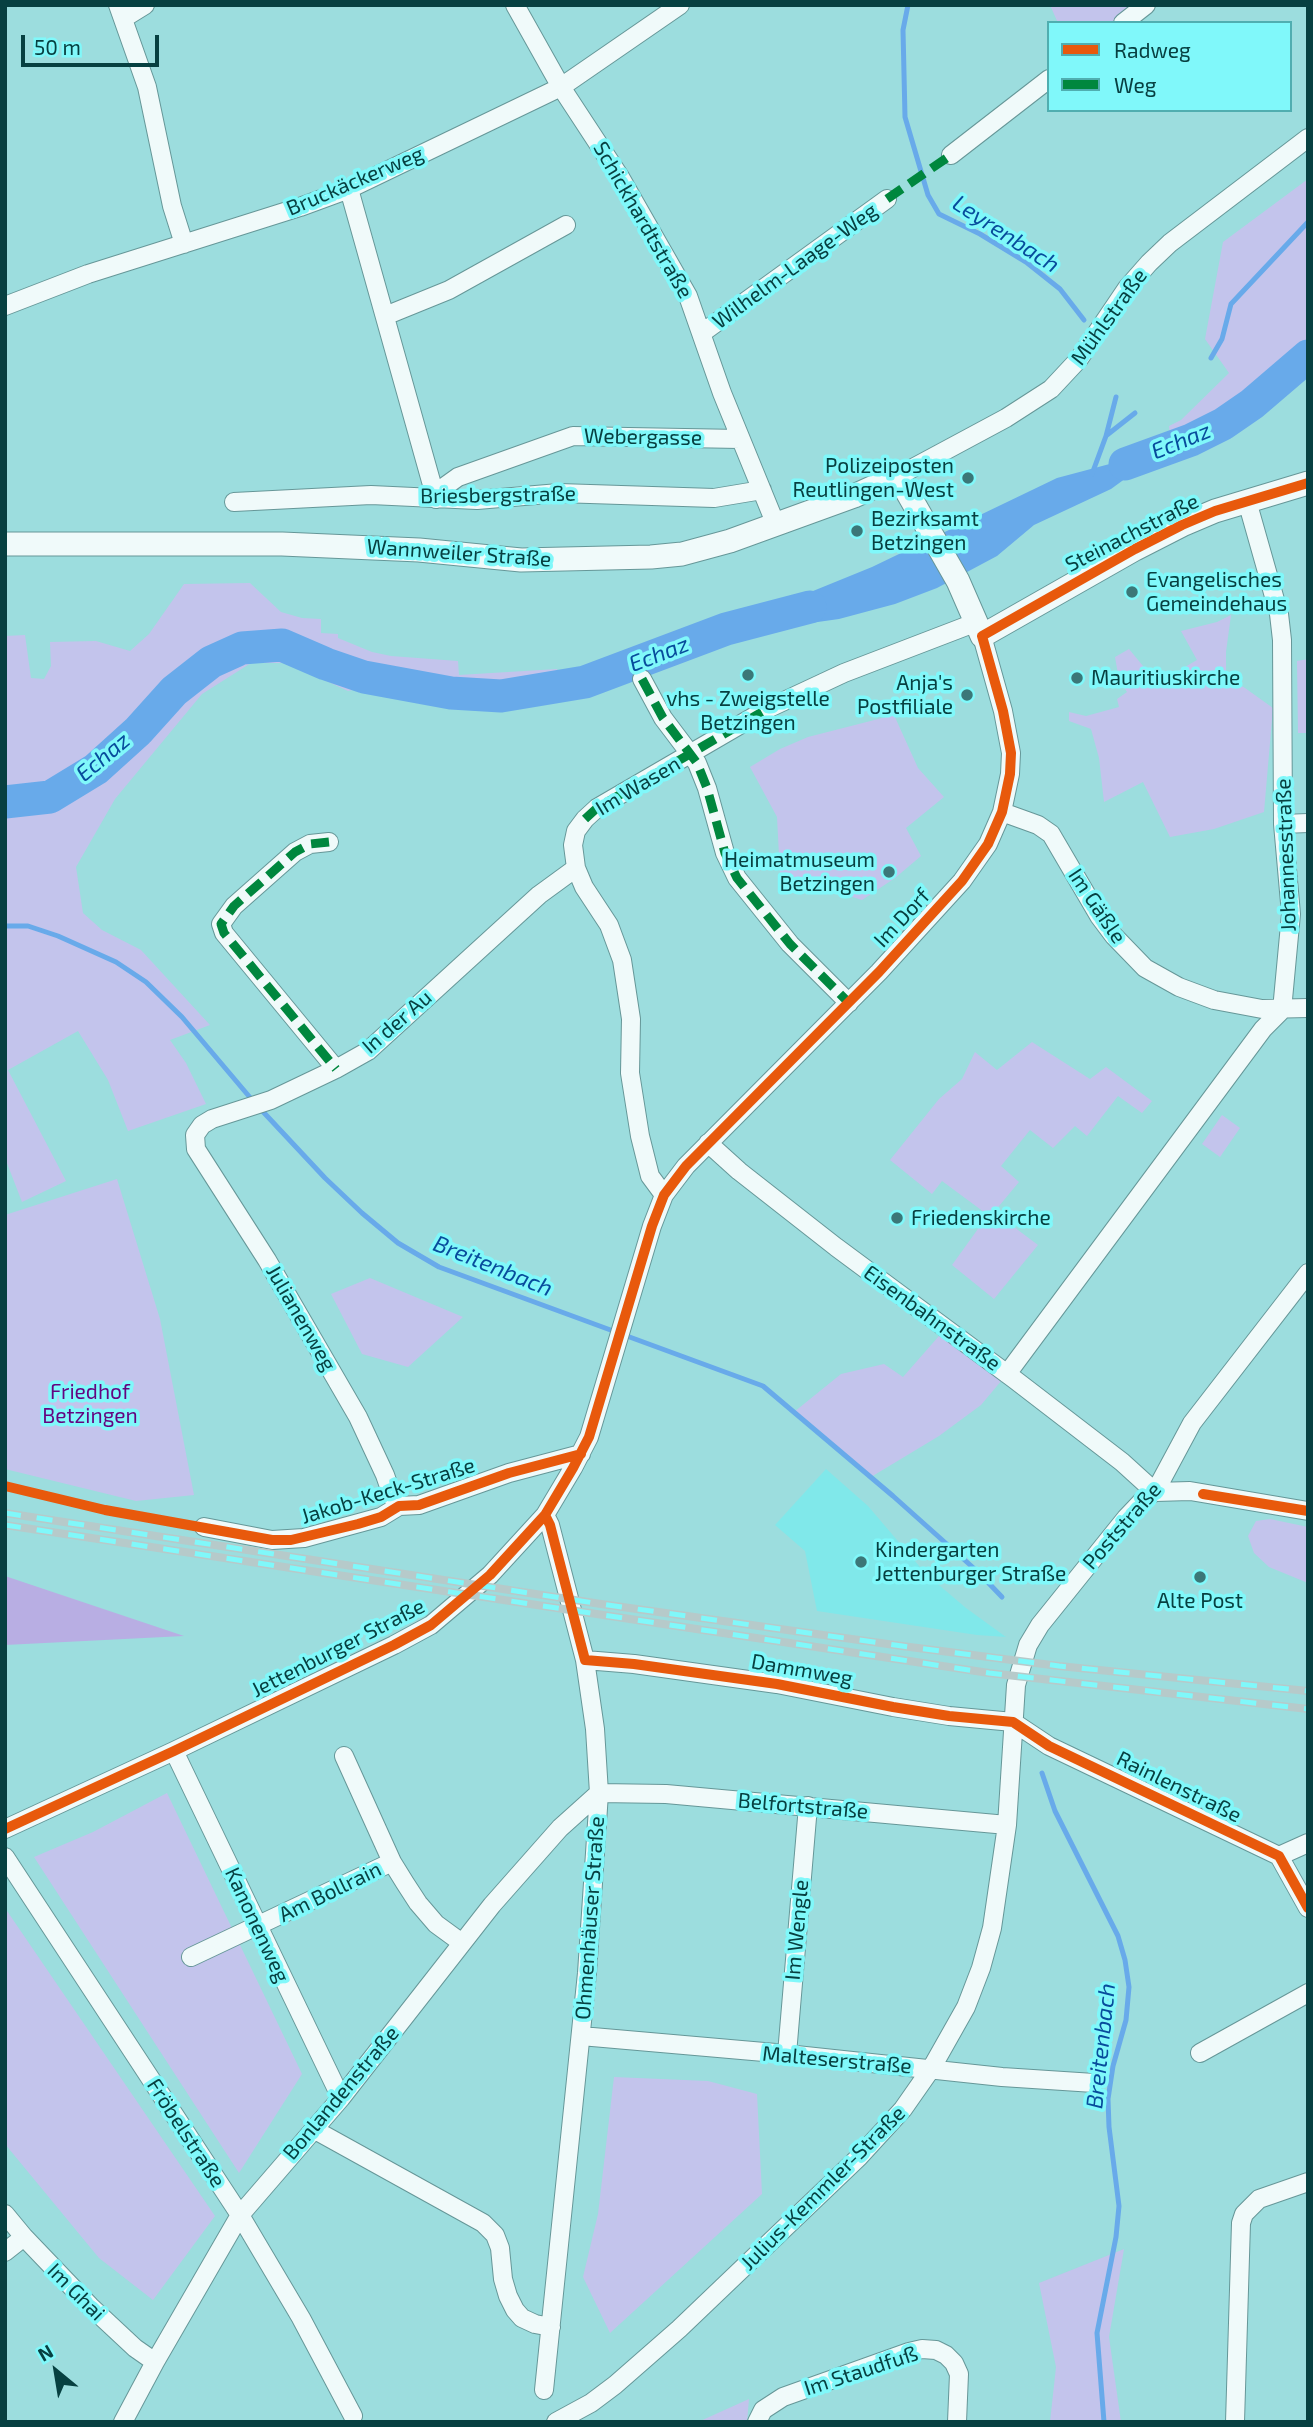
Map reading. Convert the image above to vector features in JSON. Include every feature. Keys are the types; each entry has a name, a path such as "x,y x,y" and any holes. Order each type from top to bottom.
{"main road":[{"name":"Wannweiler Straße","path":"5,544 291,544 419,550 521,560 636,558 697,551 776,525 898,476"},
{"name":"Im Dorf","path":"898,476 958,581 980,629"},
{"name":"Steinachstraße","path":"980,629 1199,518 1308,482"}],"street":[{"path":"145,5 121,12 147,87 172,206 184,244"},
{"name":"Schickhardtstraße","path":"515,5 561,87 620,177 678,277 702,332 722,393 776,525"},
{"name":"Bruckäckerweg","path":"5,306 68,281 300,207 349,188 561,87 680,5"},
{"path":"1126,21 1146,5"},
{"path":"951,155 1047,81"},
{"name":"Mühlstraße","path":"898,476 1006,418 1051,389 1079,359 1127,288 1149,263 1180,235 1308,138"},
{"path":"349,188 436,499"},
{"name":"Wilhelm-Laage-Weg","path":"702,332 887,199"},
{"path":"385,316 449,290 566,225"},
{"name":"Webergasse","path":"436,499 444,487 458,477 573,436 584,434 740,439"},
{"name":"Briesbergstraße","path":"234,502 356,495 477,500 559,493 705,499 732,497 762,490"},
{"name":"Johannesstraße","path":"1247,501 1279,614 1280,627 1283,824 1291,914 1282,1010"},
{"name":"Im Wasen","path":"664,1195 650,1177 640,1136 630,1073 631,1019 622,960 609,925 584,887 576,868 573,845 576,831 585,818 597,808 796,694 931,640 980,629"},
{"name":"Im Dorf","path":"686,1166 849,1003 962,881 988,844 1002,812 1010,775 1011,753 1003,711 980,629"},
{"path":"642,679 663,718 691,754 707,788 725,853 737,878 790,943 849,1003"},
{"name":"Im Gäßle","path":"1002,812 1038,825 1051,834 1099,916 1145,968 1214,1000 1262,1009 1308,1007"},
{"path":"1283,824 1308,823"},
{"path":"328,842 310,844 295,852 234,906 221,924 224,933 336,1069"},
{"name":"In der Au","path":"195,1136 202,1125 271,1100 368,1051 539,895 576,868"},
{"path":"1007,1374 1263,1030 1282,1010"},
{"name":"Julianenweg","path":"195,1136 197,1149 267,1260 358,1417 393,1498 400,1506"},
{"name":"Eisenbahnstraße","path":"708,1143 825,1239 1007,1374 1128,1467 1155,1492"},
{"name":"Jettenburger Straße","path":"5,1829 394,1645 431,1625 482,1583 545,1515 581,1454 589,1437 652,1226 664,1195 686,1166"},
{"name":"Poststraße","path":"1013,1721 1020,1666 1040,1625 1126,1518 1146,1497 1155,1492 1199,1413 1308,1273"},
{"name":"Jakob-Keck-Straße","path":"204,1527 272,1540 291,1540 358,1524 381,1517 400,1506 419,1505 509,1474 581,1454"},
{"path":"1155,1492 1190,1491 1308,1511"},
{"name":"Ohmenhäuser Straße","path":"544,2390 581,2036 596,1863 599,1793 596,1729 585,1660 550,1525 545,1515"},
{"name":"Dammweg","path":"585,1660 741,1679 893,1707 1013,1721"},
{"name":"Julius-Kemmler-Straße","path":"556,2422 591,2403 615,2385 679,2329 859,2157 895,2119 931,2068 965,2007 981,1968 992,1928 1007,1825 1013,1721"},
{"name":"Rainlenstraße","path":"1013,1721 1049,1746 1279,1856"},
{"name":"Kanonenweg","path":"174,1751 341,2098"},
{"path":"344,1756 392,1862 418,1903 436,1924 462,1943"},
{"name":"Belfortstraße","path":"599,1793 666,1794 1007,1825"},
{"name":"Bonlandenstraße","path":"123,2422 240,2215 276,2171 315,2130 462,1943 560,1828 599,1793"},
{"name":"Im Wengle","path":"787,2054 808,1807"},
{"path":"1308,1843 1279,1856 1308,1908"},
{"name":"Fröbelstraße","path":"5,1857 240,2215 302,2318 353,2416"},
{"name":"Am Bollrain","path":"191,1957 392,1862"},
{"path":"1200,2053 1308,1993"},
{"name":"Malteserstraße","path":"581,2036 1002,2077 1094,2083"},
{"path":"315,2130 484,2223 495,2235 500,2248 503,2279 515,2309 522,2318 551,2327"},
{"path":"1235,2422 1240,2233 1244,2214 1259,2200 1308,2182"},
{"name":"Im Ghai","path":"5,2214 113,2329 155,2362"},
{"path":"5,2252 24,2237"},
{"name":"Im Staudfuß","path":"757,2422 763,2410 783,2397 922,2349 936,2350 954,2363 959,2374 957,2422"}],"shaded area":[{"path":"1166,449 1111,489 1034,525 997,556 937,588 895,604 839,619 782,627 768,624 766,618 786,602 872,567 1057,478"},
{"name":"Kindergarten Jettenburger Straße","path":"826,1469 868,1506 926,1574 1006,1637 817,1611 805,1551 775,1525"},
{"path":"5,1576 184,1636 5,1645"}],"green space":[{"path":"1050,5 1126,5 1129,12 1117,21 1057,21"},
{"path":"1308,179 1308,356 1252,404 1223,424 1171,447 1169,426 1181,420 1229,373 1205,339 1223,242"},
{"path":"250,583 281,612 302,618 321,619 321,633 338,634 338,638 372,652 458,661 459,675 557,669 562,684 509,691 407,678 348,691 288,663 251,663 202,694 115,799 76,867 83,913 102,930 141,950 210,1025 170,1040 186,1063 206,1104 128,1131 108,1080 78,1031 8,1070 66,1181 22,1202 5,1158 5,636 25,635 31,678 44,679 51,666 50,642 96,641 130,651 149,634 184,584"},
{"path":"1231,615 1226,678 1273,708 1264,812 1214,829 1170,837 1143,782 1104,802 1099,758 1091,729 1069,721 1069,712 1086,716 1119,707 1117,699 1127,692 1119,680 1115,657 1129,649 1157,683 1197,660 1181,631 1217,622"},
{"path":"1308,659 1308,733 1298,733 1297,661"},
{"path":"894,715 918,768 944,797 906,828 921,856 862,900 780,874 777,817 750,767 780,749 808,737"},
{"path":"1032,1042 1090,1079 1106,1067 1152,1101 1142,1113 1118,1096 1087,1136 1075,1126 1053,1148 1030,1130 1001,1166 1019,1182 994,1212 1038,1245 994,1299 952,1265 988,1215 942,1181 932,1194 890,1160 939,1099 962,1079 975,1052 997,1070"},
{"path":"1222,1115 1240,1128 1220,1157 1202,1144"},
{"name":"Friedhof Betzingen","path":"117,1179 160,1319 194,1495 136,1501 5,1469 5,1215"},
{"path":"370,1278 463,1317 408,1367 362,1354 331,1294"},
{"path":"946,1328 1007,1374 981,1405 939,1436 871,1477 794,1412 841,1374 884,1364 903,1377"},
{"path":"1270,1519 1308,1527 1308,1583 1269,1567 1254,1553 1248,1536 1256,1521"},
{"path":"167,1793 302,2074 239,2173 34,1857 93,1832"},
{"path":"5,1908 215,2216 153,2300 99,2258 5,2144"},
{"path":"614,2077 708,2081 757,2094 762,2194 610,2333 583,2277 598,2214"},
{"path":"1124,2249 1109,2337 1121,2422 1050,2422 1056,2367 1039,2283"},
{"path":"749,2399 747,2422 698,2422"}],"waterway":[{"name":"Leyrenbach","path":"908,5 903,30 905,117 928,195 939,214 980,234 1026,262 1060,289 1084,320"},
{"path":"1211,358 1222,339 1231,304 1308,222"},
{"name":"Echaz","path":"1125,464 1191,440 1223,424 1252,404 1308,356"},
{"name":"Leyrenbach","path":"1092,474 1116,397"},
{"path":"1107,435 1135,413"},
{"name":"Echaz","path":"5,802 50,797 96,769 138,731 174,691 211,662 242,648 282,645 364,677 451,693 501,696 585,682 726,629 810,607"},
{"name":"Breitenbach","path":"5,926 28,926 58,936 116,962 146,982 182,1017 253,1101 325,1178 398,1243 439,1267 763,1386 893,1496 1002,1597"},
{"name":"Breitenbach","path":"1042,1773 1055,1811 1118,1936 1129,1987 1126,2020 1113,2066 1108,2099 1119,2206 1116,2237 1097,2333 1104,2422"}],"railway":[{"path":"5,1513 601,1604 902,1646 1059,1666 1308,1691"},
{"path":"5,1525 989,1673 1308,1709"}],"marked path":[{"path":"887,199 951,155"},
{"path":"642,679 663,718 697,763 707,788 725,853 737,878 790,944 849,1003"},
{"path":"585,819 597,808 767,709"},
{"path":"329,842 310,844 295,852 234,906 221,924 224,933 336,1069"}],"cycle path":[{"path":"5,1829 394,1645 431,1625 490,1575 545,1515 589,1437 652,1226 664,1195 686,1166 879,972 962,881 988,844 1002,812 1010,774 1011,753 1003,711 982,636 1182,525 1215,511 1308,483"},
{"path":"5,1486 105,1510 272,1540 291,1540 358,1524 381,1517 399,1506 419,1505 509,1473 581,1454"},
{"path":"1203,1494 1308,1511"},
{"path":"545,1515 550,1525 585,1660 634,1664 777,1684 893,1707 1013,1722 1049,1746 1279,1856 1308,1908"}],"place":[{"name":"Polizeiposten Reutlingen-West","path":"968,478"},
{"name":"Bezirksamt Betzingen","path":"857,531"},
{"name":"Evangelisches Gemeindehaus","path":"1132,592"},
{"name":"vhs - Zweigstelle Betzingen","path":"748,675"},
{"name":"Mauritiuskirche","path":"1077,678"},
{"name":"Anja's Postfiliale","path":"967,695"},
{"name":"Heimatmuseum Betzingen","path":"889,872"},
{"name":"Friedenskirche","path":"897,1218"},
{"name":"Kindergarten Jettenburger Straße","path":"861,1562"},
{"name":"Alte Post","path":"1200,1577"}]}
